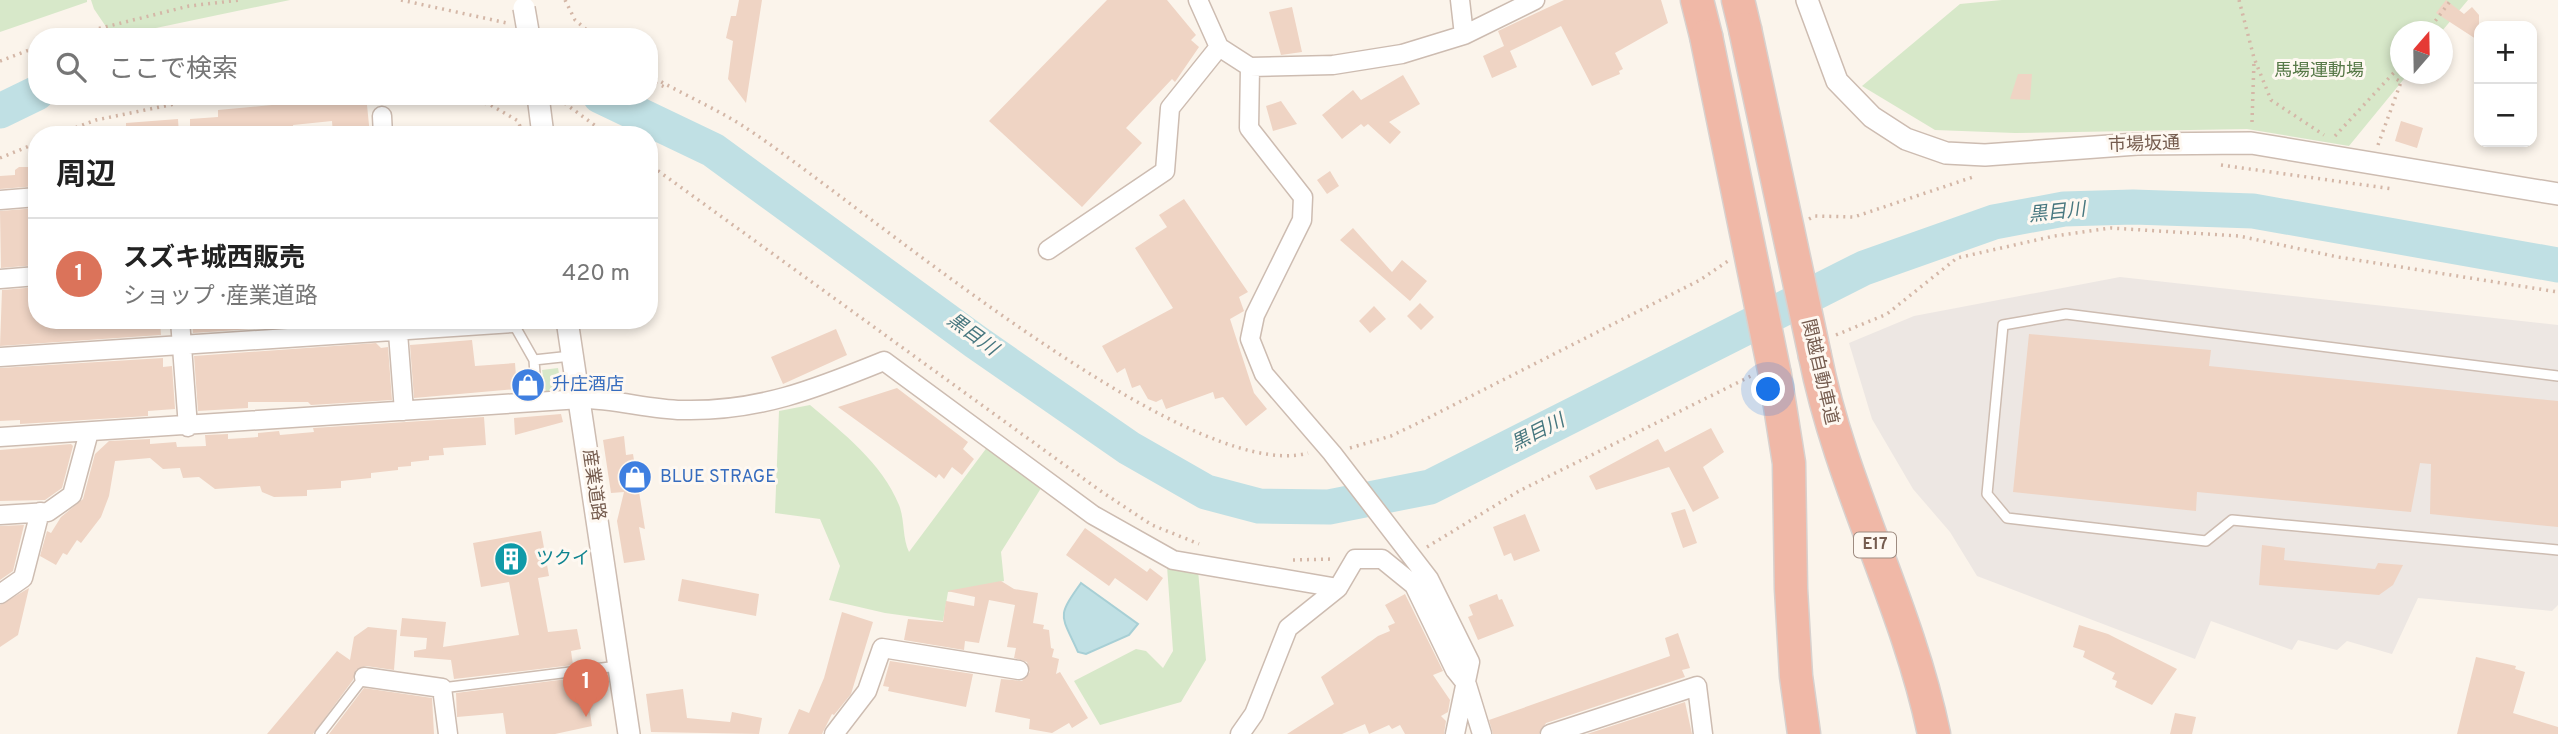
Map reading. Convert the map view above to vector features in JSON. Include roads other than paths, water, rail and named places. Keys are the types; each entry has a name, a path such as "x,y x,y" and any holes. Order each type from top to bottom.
{"highway":[{"path":"1697,0 1775,375 1789,463 1791,589 1796,676 1804,734"},
{"name":"関越自動車道","path":"1742,15 1823,399 1895,598 1934,734"}],"street":[{"path":"1198,0 1219,47 1250,67 1344,63 1402,54 1464,34 1535,0"},
{"path":"1460,0 1464,34"},
{"name":"市場坂通","path":"1807,0 1837,81 1872,117 1906,138 1945,153 1985,155 2137,144 2251,143 2558,194"},
{"path":"524,4 528,28"},
{"path":"1048,250 1165,171 1170,108 1219,47"},
{"path":"1250,67 1249,128 1303,197 1301,220 1255,315 1250,339 1264,374 1336,459 1429,579 1470,662 1468,685 1454,734"},
{"path":"539,105 542,126"},
{"path":"382,116 383,126"},
{"path":"0,200 28,198"},
{"path":"0,279 28,277"},
{"path":"181,329 188,427"},
{"path":"0,357 364,329"},
{"path":"398,329 404,411"},
{"name":"産業道路","path":"568,329 581,399 629,734"},
{"path":"0,437 188,427 581,399 609,399 680,410 738,409 790,398 884,360 1093,515 1173,560 1338,588"},
{"path":"0,515 48,512 72,495 89,432"},
{"path":"0,594 23,578 40,512"},
{"path":"1240,734 1254,714 1288,628 1338,588 1355,559 1382,559 1414,585 1455,670 1468,685 1482,734"},
{"path":"834,734 867,691 882,648 1019,670"},
{"path":"364,677 442,688 448,734"},
{"path":"1560,732 1698,686 1703,734"}],"lane":[{"path":"2558,376 2066,314 2003,325 1987,494 2007,518 2206,541 2232,520 2558,550"},
{"path":"516,329 534,360 537,402"},
{"path":"534,360 571,356"},
{"path":"442,688 618,666"},
{"path":"320,734 364,677"}],"water":[{"path":"1081,583 1138,624 1129,635 1086,654 1078,652 1064,616 1068,603"}],"waterway":[{"name":"黒目川","path":"0,111 28,97"},
{"name":"黒目川","path":"619,105 713,150 976,342 1129,448 1206,492 1259,506 1329,507 1430,487 1864,268 1994,222 2064,209 2133,207 2253,211 2558,265"}],"place":[{"name":"升庄酒店","path":"528,385"},
{"name":"BLUE STRAGE","path":"635,477"},
{"name":"ツクイ","path":"511,559"},
{"name":"スズキ城西販売","path":"586,717"}],"park label":[{"name":"馬場運動場","path":"2319,71"}]}
